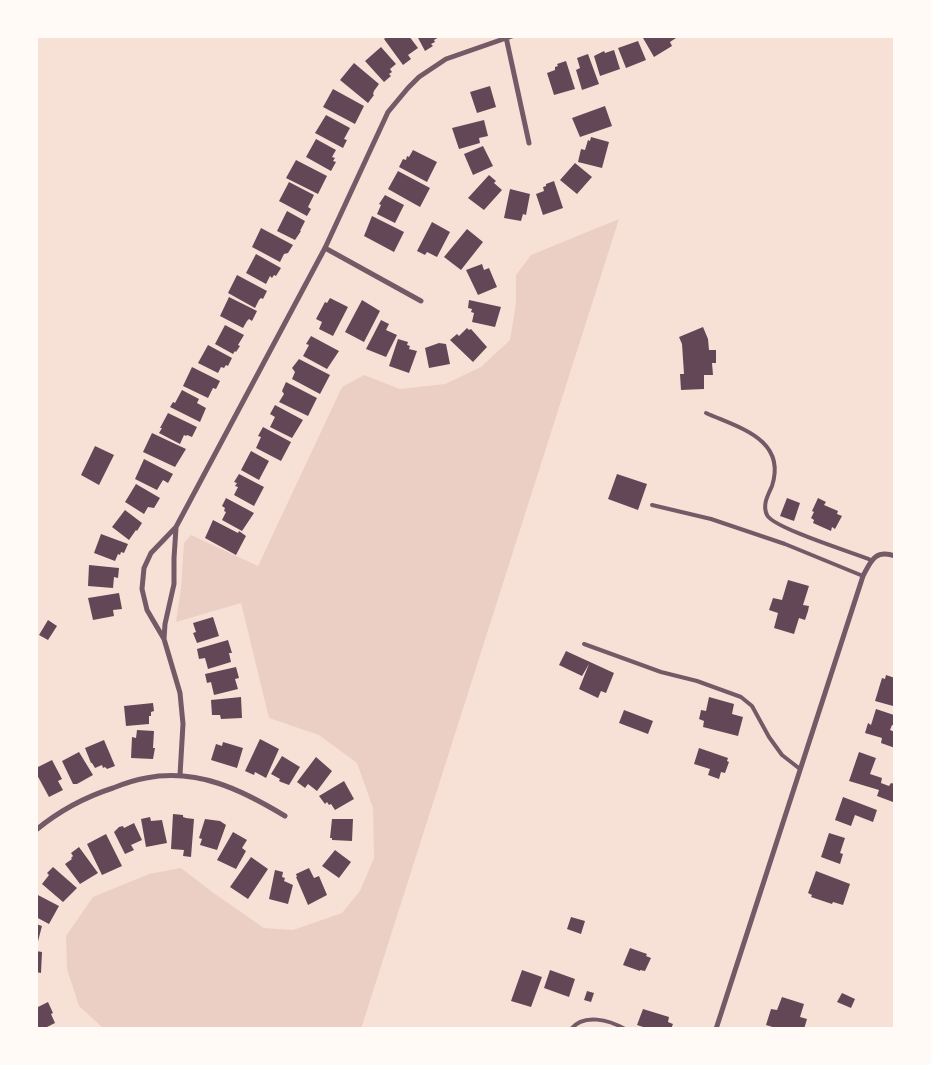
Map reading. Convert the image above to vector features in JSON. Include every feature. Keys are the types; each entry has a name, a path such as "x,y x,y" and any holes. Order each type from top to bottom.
{"street":[{"path":"180,775 183,724 180,693 164,640 147,610 142,589 144,568 151,553 176,527 325,248 388,112 419,77 446,59 508,37 529,143"},
{"path":"325,248 421,301"},
{"path":"164,640 165,624 174,584 176,527"},
{"path":"716,1029 863,576 871,560 876,555 895,556"},
{"path":"36,830 61,812 95,794 143,778 180,775 196,776 225,784 252,796 285,816"}],"lane":[{"path":"706,413 756,436 768,447 774,462 774,478 764,506 767,516 772,522 871,560"},
{"path":"652,505 711,519 785,544 863,576"},
{"path":"584,644 661,672 697,681 740,697 752,706 769,737 782,755 800,769"},
{"path":"571,1029 582,1020 591,1019 625,1029"}],"shaded area":[{"path":"619,219 361,1029 104,1029 79,1006 67,969 66,936 93,897 149,874 181,868 264,928 293,930 342,913 360,891 374,858 373,808 357,763 319,735 269,718 241,603 176,622 181,588 184,543 191,535 258,566 342,387 364,375 400,389 445,384 481,367 510,340 516,303 516,275 531,255"}],"building":[{"path":"388,36 409,36 418,48 408,55 411,59 403,65 384,39"},
{"path":"417,36 441,36 434,40 435,42 431,44 433,46 425,51"},
{"path":"646,36 675,36 676,38 670,42 672,46 654,57 643,38"},
{"path":"638,41 646,60 626,68 618,48"},
{"path":"381,47 396,64 390,69 392,72 389,74 391,76 384,82 365,61"},
{"path":"614,50 620,69 600,76 594,56 604,51 605,53"},
{"path":"588,54 599,84 582,90 576,70 580,68 577,58"},
{"path":"566,61 575,89 554,95 547,73 555,70 555,67 558,66 557,64"},
{"path":"354,63 379,84 368,103 340,80"},
{"path":"490,86 496,107 477,113 470,92"},
{"path":"333,89 364,106 355,124 323,107"},
{"path":"605,106 612,126 580,137 572,118"},
{"path":"326,115 350,128 344,139 347,140 343,148 315,133"},
{"path":"484,120 488,136 479,138 480,143 459,149 452,128"},
{"path":"591,137 609,142 602,168 578,162 581,149 585,150"},
{"path":"316,139 336,150 332,157 335,158 333,161 336,162 331,171 306,157"},
{"path":"483,146 493,166 473,175 464,154"},
{"path":"413,150 437,162 427,182 399,167 403,159 406,160"},
{"path":"296,160 327,176 318,194 286,178"},
{"path":"575,163 592,177 577,194 560,180"},
{"path":"398,171 430,188 420,207 388,189"},
{"path":"489,175 502,190 484,210 468,198"},
{"path":"554,181 563,208 543,215 536,194 544,191 543,187 546,184"},
{"path":"289,182 314,195 308,207 311,209 307,216 279,201"},
{"path":"510,189 530,194 526,215 523,214 521,221 504,218"},
{"path":"385,195 404,205 395,223 377,214 381,205 379,204"},
{"path":"287,211 305,221 295,240 277,231"},
{"path":"372,216 404,232 394,252 364,236"},
{"path":"432,222 450,232 437,257 427,252 425,255 417,251"},
{"path":"261,228 293,245 288,253 284,254 280,262 252,247"},
{"path":"467,229 483,242 461,270 444,257"},
{"path":"256,254 281,268 276,276 274,275 272,278 270,276 266,284 246,273"},
{"path":"482,264 484,270 489,268 497,287 478,295 466,270"},
{"path":"237,275 267,291 255,308 228,293"},
{"path":"229,297 257,311 252,321 249,319 243,328 220,316"},
{"path":"330,298 348,307 333,336 319,329 322,322 316,319 325,302 327,303"},
{"path":"362,300 380,311 364,342 345,332"},
{"path":"469,300 501,307 495,327 472,322 474,313 471,312 472,309 468,308"},
{"path":"381,320 389,324 386,330 397,335 386,357 366,349"},
{"path":"225,325 244,335 238,345 240,346 233,354 215,344"},
{"path":"703,327 708,339 709,350 716,350 716,363 712,363 713,375 704,375 704,389 681,390 680,374 684,374 682,344 679,337"},
{"path":"467,328 471,329 487,347 473,362 450,340 457,334 459,336"},
{"path":"311,336 339,351 327,369 303,356 309,345 306,344"},
{"path":"398,339 408,342 409,349 417,351 409,373 389,366"},
{"path":"439,343 446,344 450,364 429,368 425,348"},
{"path":"208,345 232,358 228,366 221,367 218,373 198,363"},
{"path":"299,359 330,375 320,394 292,379 295,372 292,368"},
{"path":"192,367 220,381 216,389 213,388 208,398 183,386"},
{"path":"286,382 317,398 308,416 279,402 284,394 282,391"},
{"path":"182,390 199,399 197,403 206,408 200,422 170,407 173,402 175,403"},
{"path":"275,405 303,420 292,438 270,427 275,417 270,414"},
{"path":"168,413 197,427 192,437 184,435 180,444 159,433"},
{"path":"263,427 291,442 281,461 256,448 261,437 258,436"},
{"path":"152,433 186,449 175,467 143,452"},
{"path":"95,446 114,455 99,485 81,475"},
{"path":"251,451 269,461 259,480 241,470"},
{"path":"144,459 173,474 168,483 163,480 157,490 135,479"},
{"path":"239,474 264,487 254,506 234,495 238,487 235,486 237,483 234,482"},
{"path":"617,474 647,484 638,510 608,499"},
{"path":"136,484 160,498 154,508 148,507 144,514 125,502"},
{"path":"226,498 254,513 242,531 222,520 226,512 222,506"},
{"path":"787,498 800,503 794,521 780,516"},
{"path":"818,498 826,502 824,505 838,511 837,514 842,516 835,529 832,527 831,531 813,523 814,520 811,518"},
{"path":"125,510 142,523 129,540 112,527"},
{"path":"213,520 246,536 236,555 205,538"},
{"path":"101,534 128,544 124,553 118,554 115,561 94,553"},
{"path":"89,565 119,568 118,578 114,577 113,588 88,586"},
{"path":"788,580 809,586 803,605 809,606 808,611 805,620 799,618 794,634 774,628 778,613 769,610 773,598 782,600"},
{"path":"119,593 122,609 113,610 114,616 93,620 88,598"},
{"path":"213,617 219,636 197,643 193,633 196,632 193,623"},
{"path":"48,620 57,626 48,640 39,635"},
{"path":"228,640 232,653 229,653 231,662 208,669 205,658 199,659 197,649"},
{"path":"566,651 614,673 606,693 601,691 598,698 579,689 589,664 582,676 559,665"},
{"path":"236,667 239,678 235,679 238,689 214,695 211,682 207,683 205,674"},
{"path":"886,675 895,678 895,701 893,706 875,701 882,678 885,679"},
{"path":"241,697 242,718 221,719 220,715 212,715 211,700"},
{"path":"709,697 734,704 732,714 743,717 738,736 703,727 704,721 699,719 701,710 706,711"},
{"path":"153,703 154,711 149,716 149,724 126,726 124,706"},
{"path":"876,709 894,715 895,726 892,725 890,730 895,732 895,748 881,743 882,738 865,733 868,723 871,725"},
{"path":"624,710 653,721 648,734 619,723"},
{"path":"137,730 154,731 153,748 155,748 153,759 131,758 132,737 136,738"},
{"path":"260,739 279,749 266,778 255,772 254,775 245,771"},
{"path":"104,740 115,766 107,769 103,768 102,765 95,768 85,748"},
{"path":"223,742 243,748 237,768 211,760 216,744 222,746"},
{"path":"699,748 728,758 727,761 729,762 725,773 721,772 719,779 708,775 710,769 694,764"},
{"path":"79,752 93,775 77,784 73,784 62,761"},
{"path":"859,752 876,758 870,774 882,778 881,783 889,786 891,783 895,784 893,802 877,796 879,790 849,781"},
{"path":"282,756 300,767 289,785 279,781 280,779 271,774"},
{"path":"316,757 332,771 317,791 308,784 305,788 297,782"},
{"path":"52,760 62,779 58,781 63,790 49,797 36,773 36,768"},
{"path":"344,781 354,799 335,810 331,804 329,805 327,802 325,804 319,796"},
{"path":"843,797 877,810 873,822 855,815 851,826 835,820"},
{"path":"173,814 194,819 191,857 183,856 184,850 171,849"},
{"path":"150,817 151,821 162,820 167,843 146,847 141,819"},
{"path":"205,819 220,821 226,825 217,850 200,845 202,839 199,838"},
{"path":"332,819 353,819 352,841 332,840 330,838"},
{"path":"134,823 142,840 131,845 134,850 125,854 114,832 119,827 123,826 124,828"},
{"path":"233,832 247,840 242,848 246,851 236,869 217,860"},
{"path":"829,833 845,838 840,853 843,854 840,864 821,857"},
{"path":"106,834 122,866 102,875 87,844"},
{"path":"79,847 98,873 80,884 65,864 72,859 71,853"},
{"path":"335,850 351,862 339,878 322,866"},
{"path":"251,857 268,869 248,899 230,887"},
{"path":"53,867 77,888 63,902 42,884 49,875 47,873"},
{"path":"309,868 314,878 319,876 327,895 308,905 296,874"},
{"path":"275,870 283,872 282,877 285,878 284,881 293,885 288,904 269,899"},
{"path":"816,871 850,884 843,905 833,902 832,904 811,897 812,895 808,893"},
{"path":"36,894 59,906 49,924 36,917"},
{"path":"571,917 585,921 581,934 567,929"},
{"path":"36,924 42,926 37,945 36,945"},
{"path":"630,948 647,954 646,956 651,958 645,971 623,965"},
{"path":"36,951 42,952 41,973 36,972"},
{"path":"522,970 542,977 531,1007 511,1001"},
{"path":"550,970 575,979 569,997 544,988"},
{"path":"587,991 594,993 591,1002 584,1000"},
{"path":"842,993 855,999 851,1008 837,1002"},
{"path":"782,997 804,1004 800,1017 807,1019 804,1029 779,1029 766,1025 771,1009 777,1010"},
{"path":"48,1002 55,1023 43,1029 36,1029 36,1008"},
{"path":"643,1009 669,1017 668,1022 673,1024 671,1029 643,1029 643,1027 637,1025"}]}
